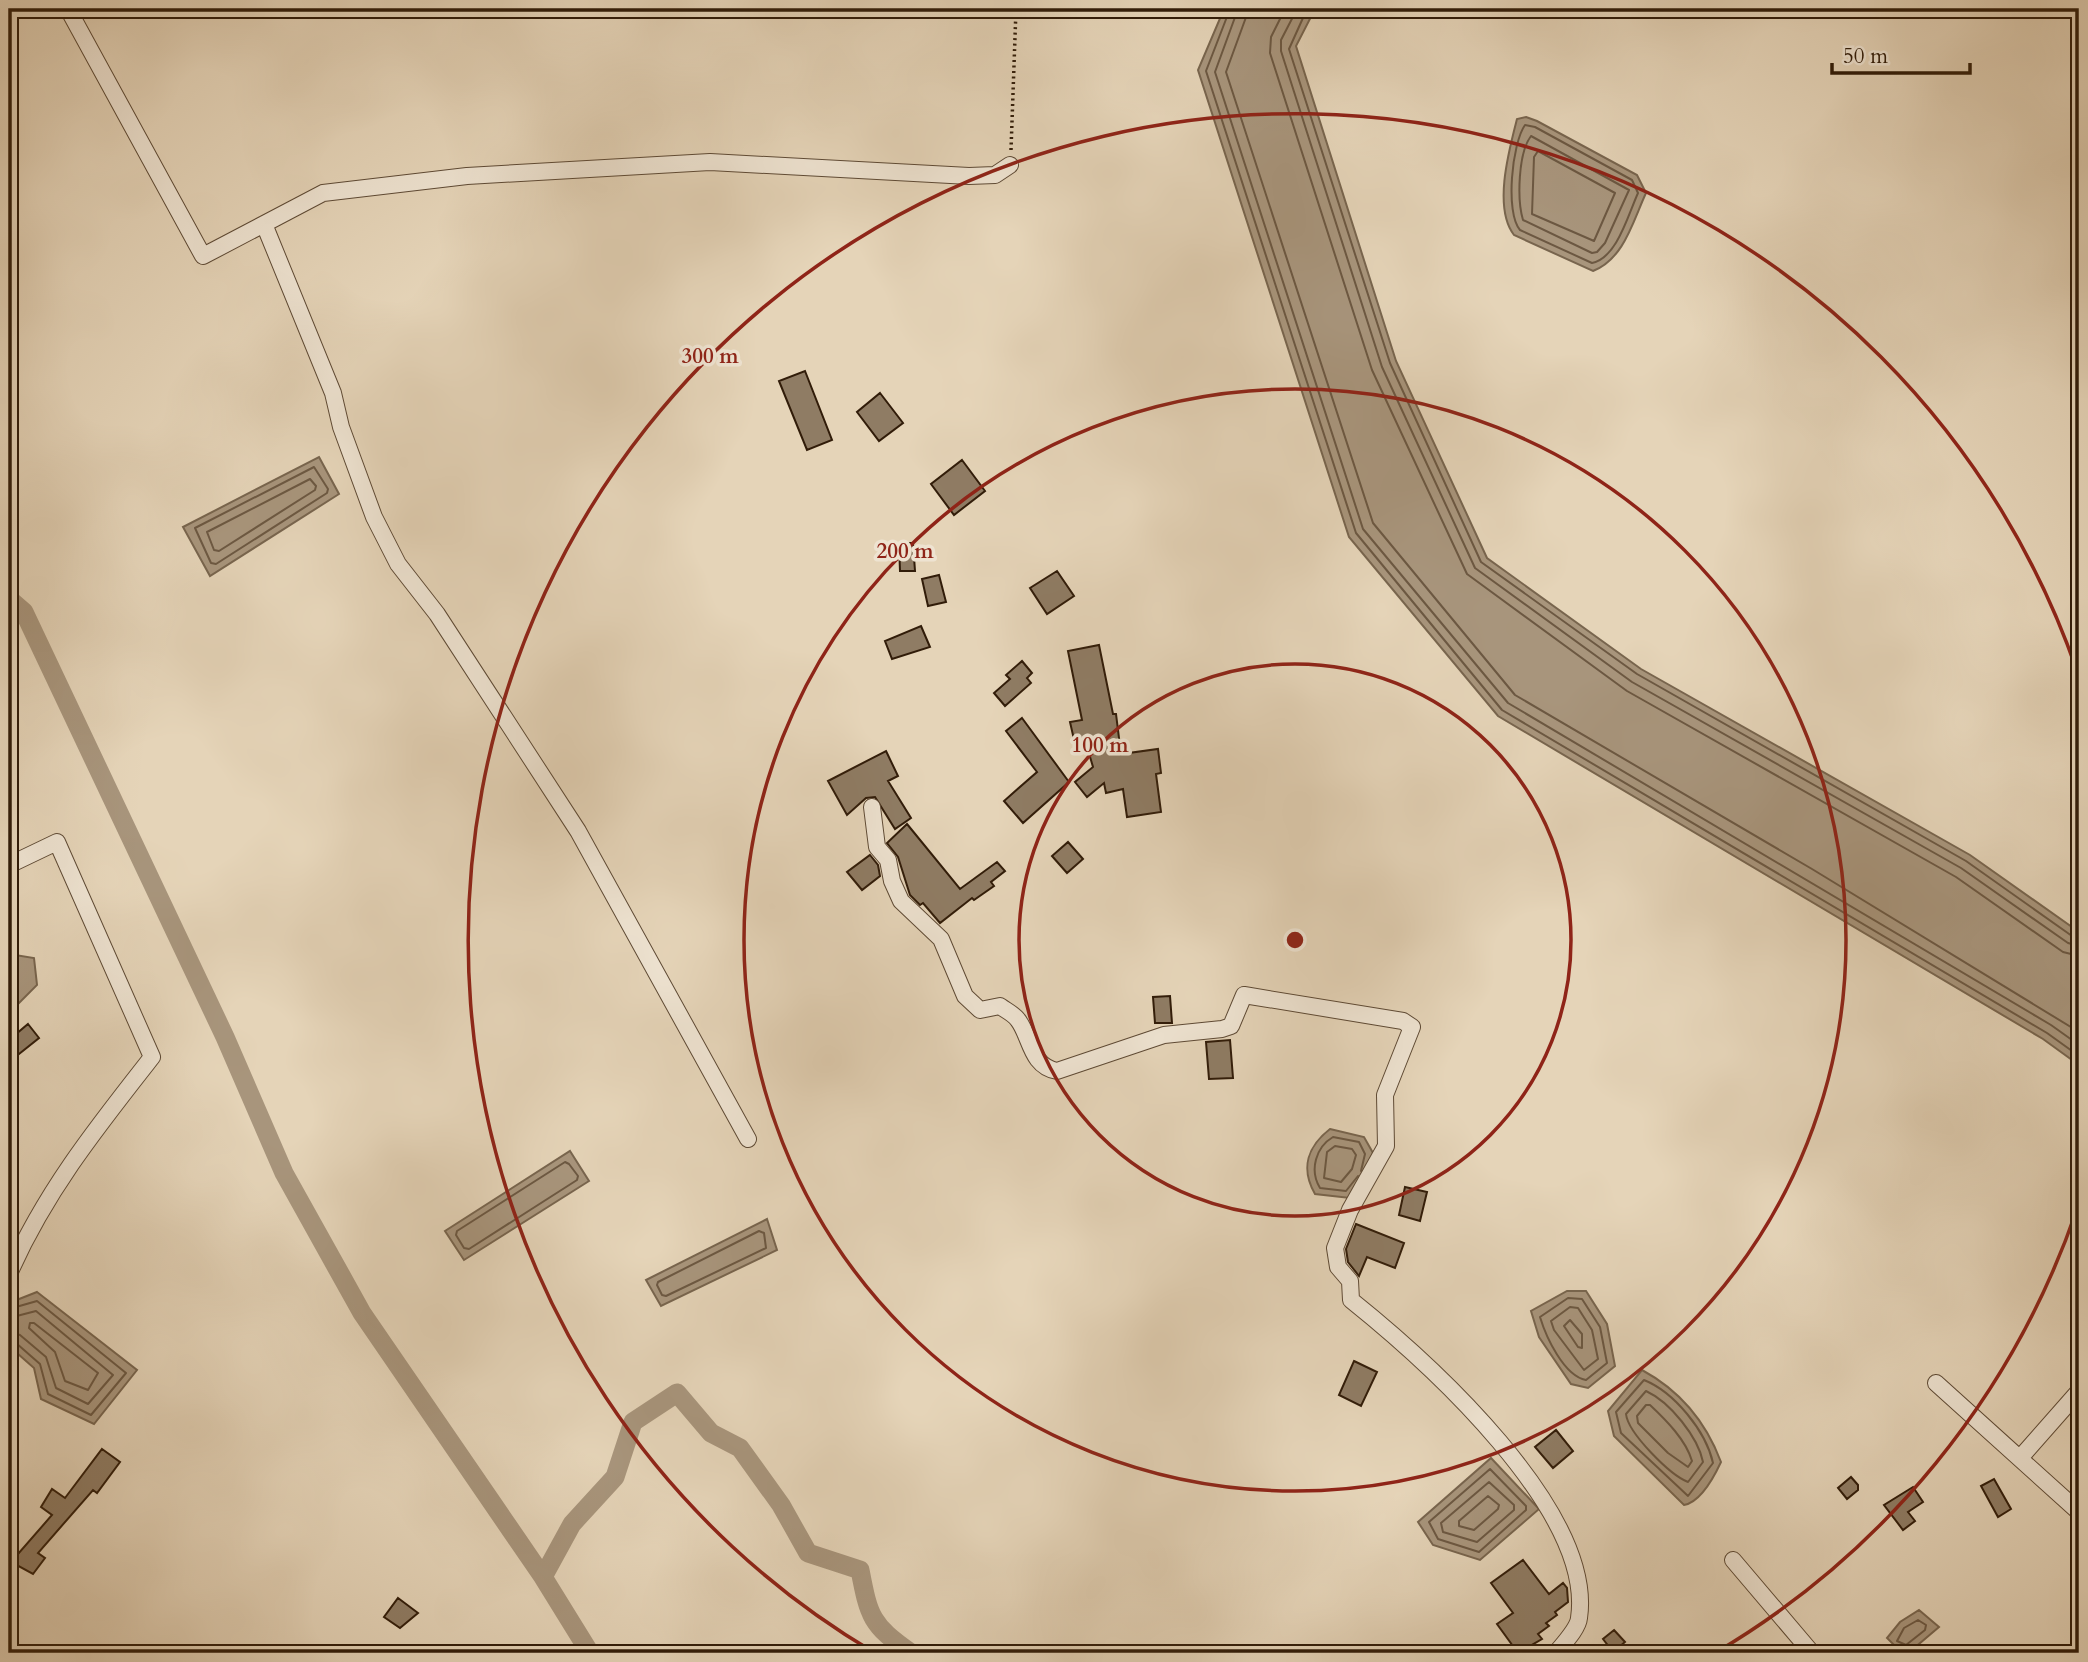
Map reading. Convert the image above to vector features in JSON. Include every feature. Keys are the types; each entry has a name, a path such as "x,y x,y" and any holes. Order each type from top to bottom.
{"street":[{"path":"68,9 203,256 323,193 467,176 710,162 969,176 995,175 1010,165"},
{"path":"264,224 333,393 341,427 374,517 398,564 437,614 578,831 748,1139"},
{"path":"872,807 877,846 888,860 892,881 901,901 941,939 965,996 981,1010 1000,1006 1018,1019 1034,1055 1049,1070 1057,1071 1164,1035 1231,1026 1244,995 1402,1021 1412,1027 1385,1095 1386,1146 1345,1223 1335,1248 1338,1267 1350,1281 1351,1300 1404,1343 1489,1429 1537,1487 1577,1570 1579,1620 1556,1653"},
{"path":"9,865 57,842 152,1057 78,1151 24,1241 9,1274"},
{"path":"1936,1383 2079,1512"},
{"path":"2020,1458 2079,1391"},
{"path":"1733,1560 1812,1653"}],"path":[{"path":"1010,165 1016,9"}],"water":[{"path":"1224,9 1315,9 1296,46 1396,361 1487,558 1641,669 1970,855 2079,932 2079,1065 2043,1039 1498,716 1349,537 1198,70"},
{"path":"1526,117 1637,175 1646,193 1620,248 1613,258 1593,271 1514,235 1508,224 1504,210 1507,162 1517,119"},
{"path":"319,457 339,494 210,576 183,527"},
{"path":"9,954 34,958 37,985 9,1013"},
{"path":"1330,1129 1364,1137 1373,1153 1367,1176 1350,1198 1315,1194 1310,1184 1307,1166 1309,1158 1316,1143"},
{"path":"570,1151 589,1181 464,1260 445,1231"},
{"path":"767,1219 777,1250 661,1306 646,1280"},
{"path":"1567,1291 1586,1291 1607,1324 1615,1366 1588,1388 1571,1384 1539,1337 1531,1311"},
{"path":"37,1292 137,1370 94,1424 41,1399 34,1368 9,1346 9,1303"},
{"path":"1642,1370 1668,1387 1690,1409 1708,1434 1721,1462 1711,1481 1690,1503 1684,1505 1614,1436 1608,1411"},
{"path":"1491,1458 1539,1509 1480,1560 1433,1545 1418,1522"},
{"path":"1919,1610 1939,1627 1913,1649 1901,1652 1887,1638 1900,1622"}],"building":[{"path":"805,371 832,440 807,450 779,381"},
{"path":"880,393 903,423 879,441 857,412"},
{"path":"962,460 985,491 954,515 931,484"},
{"path":"899,543 913,543 915,571 900,571"},
{"path":"1057,571 1074,596 1047,614 1030,588"},
{"path":"939,575 946,602 928,606 922,579"},
{"path":"921,626 930,647 892,659 885,641"},
{"path":"1099,645 1113,714 1116,714 1121,754 1158,749 1161,773 1156,774 1161,812 1127,817 1123,789 1106,793 1104,783 1087,797 1075,782 1093,767 1084,736 1075,744 1070,722 1082,720 1068,651"},
{"path":"1022,661 1032,673 1027,678 1031,683 1005,706 994,693 1010,679 1006,675"},
{"path":"1022,718 1069,782 1023,823 1004,801 1037,772 1006,731"},
{"path":"886,751 898,776 888,781 911,818 895,829 875,797 866,798 847,815 828,781"},
{"path":"907,824 960,889 997,862 1005,871 991,882 994,886 974,900 972,898 940,923 923,903 920,905 910,895 898,857 887,843"},
{"path":"1068,842 1083,859 1067,873 1052,856"},
{"path":"870,855 878,865 880,876 862,890 847,872"},
{"path":"1170,996 1172,1023 1155,1023 1153,997"},
{"path":"28,1024 39,1038 9,1062 9,1040"},
{"path":"1230,1040 1233,1078 1209,1079 1206,1042"},
{"path":"1405,1187 1427,1192 1420,1221 1399,1215"},
{"path":"1356,1224 1404,1243 1395,1268 1367,1257 1359,1276 1348,1262 1346,1249"},
{"path":"1354,1361 1377,1372 1361,1406 1339,1395"},
{"path":"1556,1430 1573,1451 1553,1468 1535,1447"},
{"path":"102,1449 120,1462 97,1493 93,1490 38,1553 45,1558 33,1574 11,1562 52,1515 41,1507 52,1489 65,1498"},
{"path":"1851,1477 1858,1485 1858,1490 1847,1499 1838,1488"},
{"path":"1994,1479 2011,1509 1998,1517 1981,1486"},
{"path":"1913,1487 1923,1502 1908,1512 1915,1521 1903,1530 1884,1505"},
{"path":"1523,1560 1549,1594 1563,1583 1567,1588 1568,1602 1555,1612 1557,1615 1546,1623 1549,1626 1538,1634 1542,1639 1518,1653 1497,1624 1513,1613 1491,1583"},
{"path":"398,1598 418,1613 400,1628 384,1617"},
{"path":"1614,1630 1625,1642 1613,1652 1603,1639"}],"waterway":[{"path":"9,599 24,612 225,1037 284,1173 362,1313 543,1577 590,1653"},
{"path":"543,1577 572,1524 615,1477 633,1422 677,1393 711,1433 740,1448 781,1505 808,1553 860,1570 866,1599 874,1619 887,1635 911,1653"}]}
